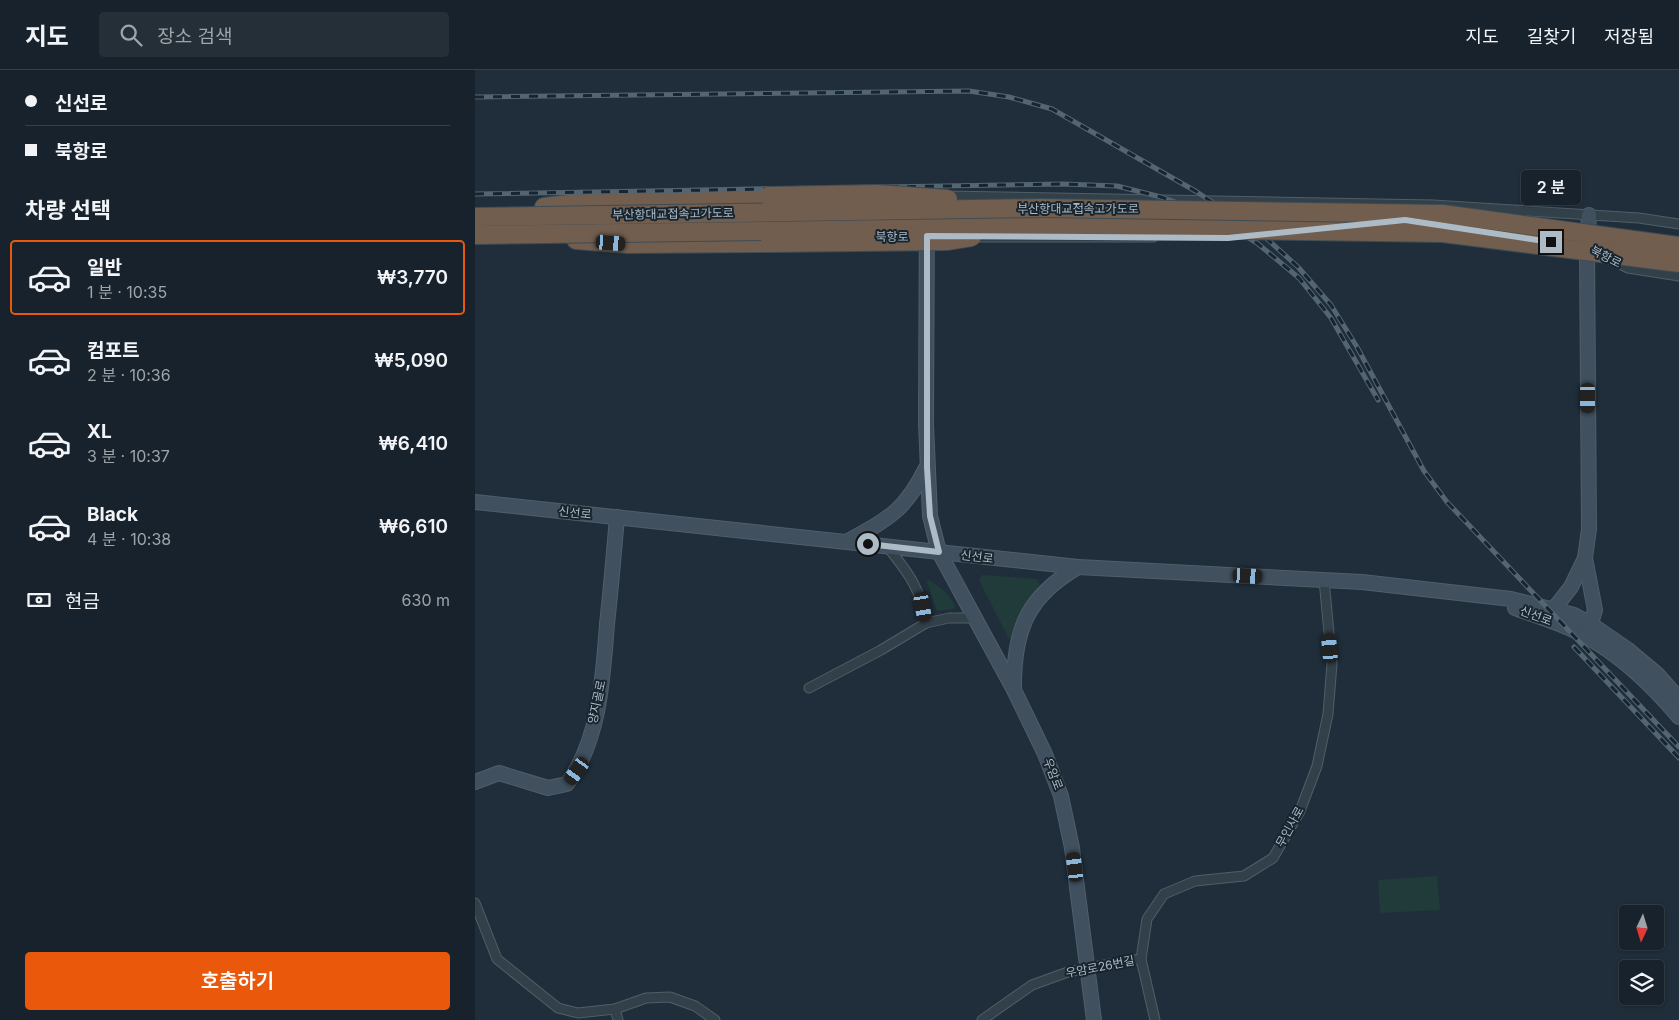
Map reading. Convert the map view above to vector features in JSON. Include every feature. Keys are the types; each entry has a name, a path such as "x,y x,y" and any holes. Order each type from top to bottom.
{"highway":[{"path":"544,207 603,200 877,194 1041,208"},
{"name":"부산항대교접속고가도로","path":"475,217 1041,208 1443,214 1679,246"},
{"path":"546,238 628,244 947,241 1045,227"},
{"name":"부산항대교접속고가도로","path":"475,235 1045,227 1443,233 1679,263"}],"main road":[{"name":"우암로","path":"927,197 927,467 930,516 939,552 1014,690 1045,754 1061,796 1072,848 1094,1020"},
{"path":"1553,610 1571,587 1585,558 1589,530 1587,247 1589,215"},
{"path":"848,541 882,523 899,509 917,487 927,467"},
{"name":"신선로","path":"475,502 1079,567 1362,582 1511,599 1574,615 1637,671 1679,717"},
{"name":"양지골로","path":"475,782 499,773 548,788 567,784 577,771 589,739 601,696 617,517"},
{"path":"1585,558 1595,610 1590,631"},
{"path":"1014,690 1014,664 1019,637 1031,607 1042,593 1059,578 1079,567"},
{"name":"신선로","path":"1362,582 1515,608 1563,625 1590,631 1627,649 1658,675 1679,699"}],"street":[{"path":"544,207 927,197 1433,205 1639,218 1679,224"},
{"name":"북항로","path":"546,238 927,236 1228,238 1405,220 1587,247 1628,268 1679,276"},
{"path":"887,546 915,583 926,623"},
{"name":"무인사로","path":"1155,1020 1141,959 1147,919 1164,894 1195,882 1244,876 1273,858 1301,811 1317,766 1328,714 1332,664 1324,580"},
{"path":"809,688 881,650 926,623 949,618 974,618"},
{"path":"475,903 497,959 558,1008 578,1013 615,1009 646,998 670,997 695,1006 715,1020"},
{"name":"우암로26번길","path":"982,1020 1032,985 1068,972 1141,959"},
{"path":"615,1009 618,1020"}],"green space":[{"path":"982,575 1037,579 1040,584 1020,613 1012,638 1009,639 979,580"},
{"path":"926,579 946,593 955,606 954,609 937,611"},
{"path":"1437,876 1440,910 1380,913 1378,880"}],"railway":[{"path":"475,97 969,91 1009,97 1052,109 1197,192 1266,238 1298,267 1331,305 1357,347 1424,471 1447,502 1679,747"},
{"path":"475,194 1063,184 1117,186 1161,197 1207,213 1257,243 1299,278 1331,318 1378,400"},
{"path":"1574,647 1679,758"}],"route":[{"path":"868,544 939,552 930,516 927,467 927,236 1228,238 1405,220 1551,242"}]}
